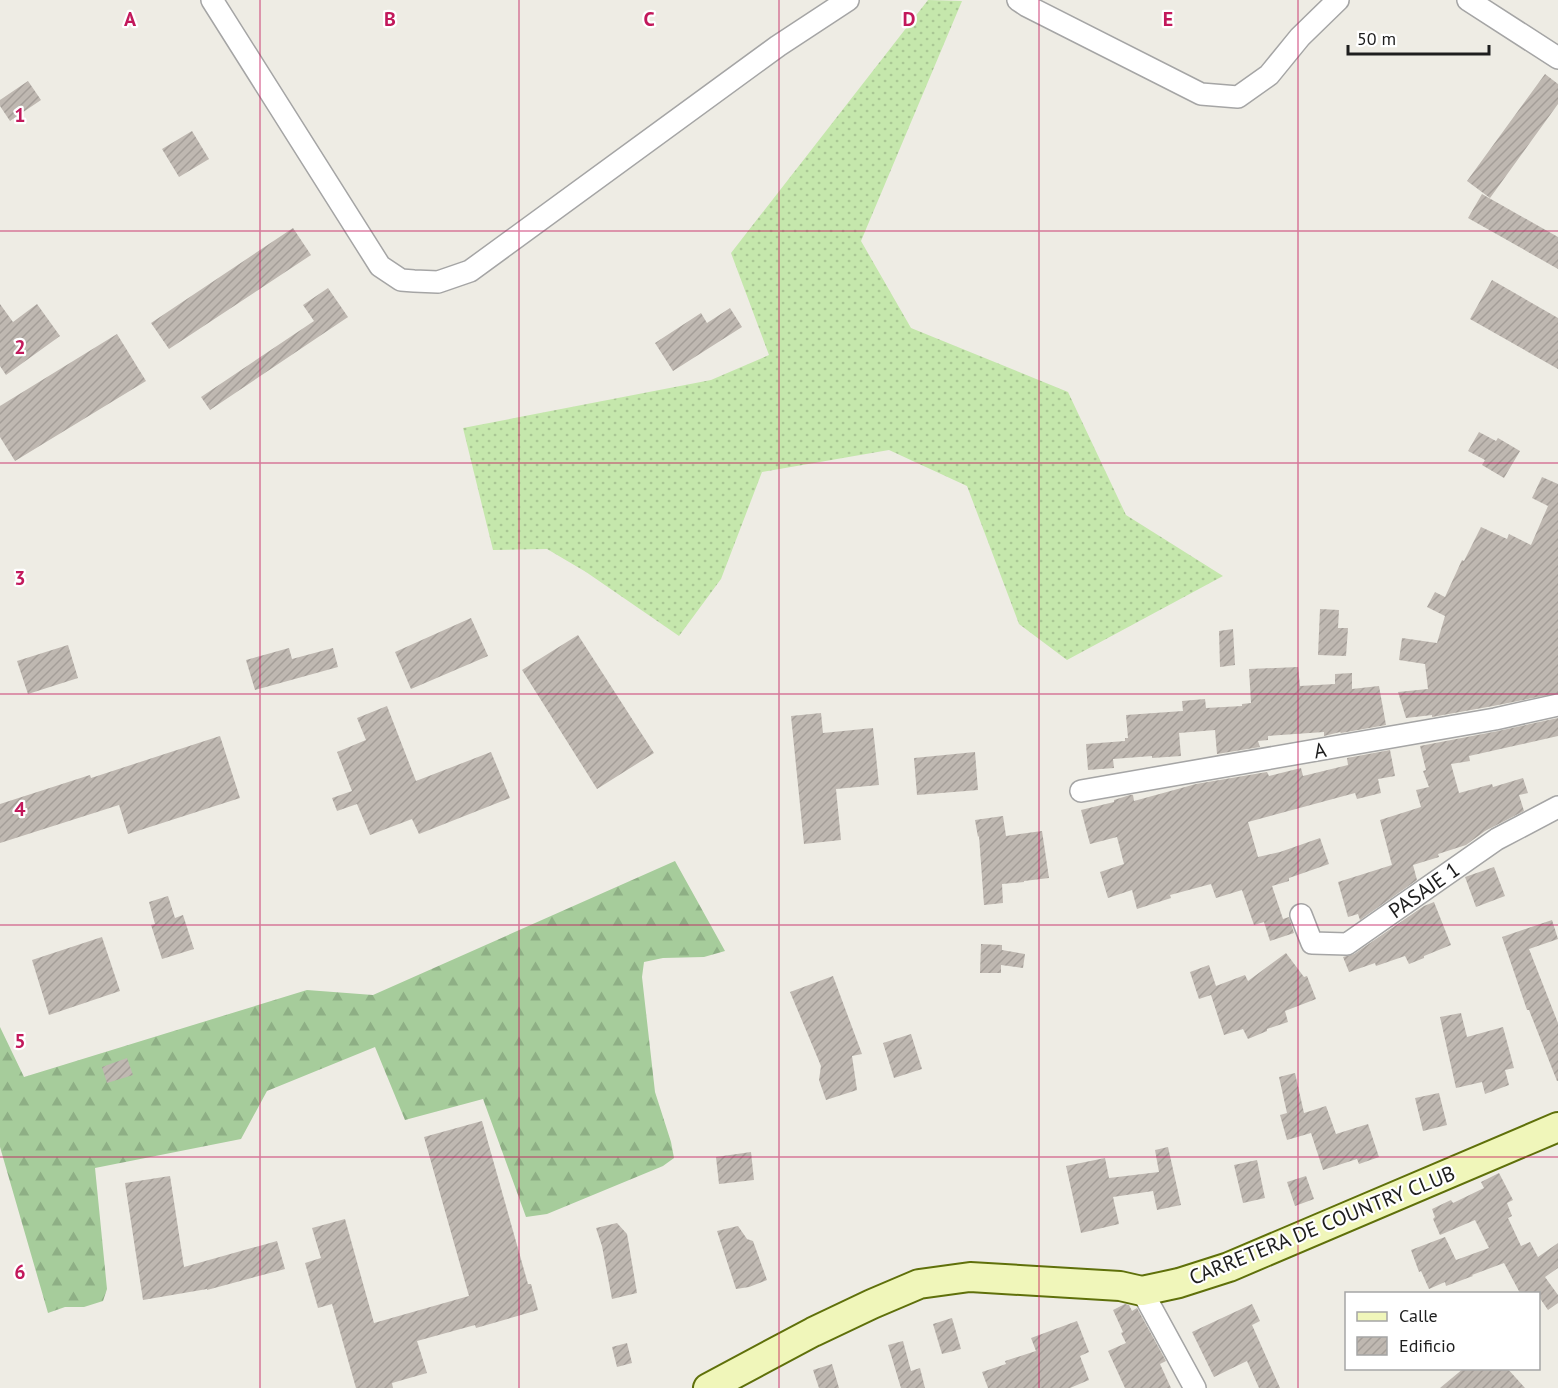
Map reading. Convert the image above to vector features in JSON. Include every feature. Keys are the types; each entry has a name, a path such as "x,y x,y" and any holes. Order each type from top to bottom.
{"street":[{"path":"212,0 380,266 401,280 438,282 470,271 778,46 848,0"},
{"path":"1018,0 1200,94 1238,97 1269,75 1300,38 1338,0"},
{"path":"1468,0 1558,58"},
{"name":"A","path":"1081,791 1495,719 1558,705"},
{"name":"PASAJE 1","path":"1301,915 1312,943 1347,944 1497,839 1558,807"},
{"name":"CARRETERA DE COUNTRY CLUB","path":"708,1388 813,1332 919,1284 970,1277 1120,1286 1142,1291 1179,1283 1229,1267 1558,1127"},
{"path":"1142,1291 1195,1388"}],"green space":[{"path":"928,0 962,1 861,241 911,328 1068,392 1126,515 1223,576 1067,660 1019,624 967,486 889,450 762,472 721,579 679,636 586,572 547,549 493,550 463,428 711,380 769,355 731,253"},
{"path":"675,861 725,951 704,957 663,958 644,962 642,977 655,1092 674,1158 663,1166 547,1214 526,1217 483,1099 405,1120 375,1047 267,1091 241,1139 95,1168 107,1289 103,1301 84,1307 65,1307 48,1313 0,1147 0,1027 24,1077 307,990 373,995"}],"building":[{"path":"1545,74 1558,84 1558,104 1490,198 1467,181"},
{"path":"28,81 41,100 10,121 0,106 0,100"},
{"path":"192,131 209,159 179,177 162,149"},
{"path":"1482,194 1558,237 1558,269 1468,218"},
{"path":"293,228 311,255 169,349 151,323"},
{"path":"1492,280 1558,318 1558,369 1470,319"},
{"path":"328,288 348,317 210,410 201,397 314,321 303,305"},
{"path":"0,304 13,322 37,304 60,336 6,375 0,366"},
{"path":"730,308 742,327 673,371 655,343 701,313 707,323"},
{"path":"117,334 146,381 15,461 0,437 0,406"},
{"path":"1479,432 1496,441 1498,438 1520,451 1504,478 1482,465 1485,460 1468,451"},
{"path":"1542,477 1558,484 1558,693 1432,717 1432,715 1406,718 1398,692 1428,689 1425,664 1399,660 1402,638 1437,643 1445,616 1427,607 1435,592 1445,597 1462,560 1464,561 1481,527 1507,539 1509,534 1531,545 1548,506 1532,498"},
{"path":"1320,609 1339,610 1338,628 1348,628 1346,656 1318,655"},
{"path":"471,618 488,656 411,689 395,652"},
{"path":"1233,629 1235,665 1220,667 1219,631"},
{"path":"578,635 654,753 597,789 522,670"},
{"path":"68,645 78,678 28,694 17,661"},
{"path":"289,648 292,659 333,648 338,667 255,690 246,660"},
{"path":"1298,667 1300,686 1335,684 1335,674 1352,673 1352,689 1379,686 1386,725 1324,736 1324,732 1268,736 1268,740 1258,741 1260,747 1217,754 1215,730 1179,733 1181,756 1113,759 1114,768 1088,770 1086,744 1125,741 1125,738 1128,738 1126,715 1183,711 1182,701 1205,699 1206,708 1242,706 1242,704 1251,703 1249,669"},
{"path":"387,706 416,781 491,752 510,798 419,834 412,819 370,835 357,804 337,811 332,798 352,791 337,752 366,740 357,718"},
{"path":"821,713 823,733 873,728 879,785 836,789 841,840 804,844 791,716"},
{"path":"1558,718 1558,736 1469,756 1470,761 1451,764 1459,793 1492,784 1493,787 1523,778 1528,793 1519,795 1524,811 1485,831 1466,845 1413,865 1417,880 1360,920 1358,914 1348,917 1338,882 1392,865 1380,820 1421,807 1416,790 1429,787 1423,771 1426,770 1420,746"},
{"path":"220,736 240,798 128,834 119,805 0,843 0,804 90,775 91,778"},
{"path":"1390,750 1395,776 1378,779 1381,793 1357,799 1355,793 1248,822 1258,857 1320,838 1329,864 1272,886 1283,919 1289,917 1294,933 1270,941 1264,922 1254,925 1242,890 1216,898 1211,884 1170,895 1171,898 1137,909 1132,890 1108,898 1100,872 1124,864 1117,837 1090,844 1081,810 1114,802 1114,800 1130,795 1133,795 1134,801 1196,784 1267,772 1269,776 1301,768 1303,776 1348,765 1347,758"},
{"path":"975,752 978,790 917,795 914,758"},
{"path":"1003,816 1006,836 1042,831 1049,878 1002,884 1003,903 984,905 979,836 975,820"},
{"path":"1494,867 1505,896 1476,907 1465,877"},
{"path":"168,896 175,918 183,915 194,949 162,959 151,925 155,924 149,902"},
{"path":"1434,902 1451,945 1409,964 1405,956 1349,972 1343,957 1354,954 1424,906"},
{"path":"1552,920 1558,939 1529,949 1558,1023 1558,1081 1529,1010 1527,1010 1502,937"},
{"path":"102,937 120,991 49,1015 32,960"},
{"path":"981,944 1002,945 1002,950 1025,954 1023,968 1001,965 1001,973 980,973"},
{"path":"1286,953 1304,977 1307,976 1316,999 1285,1011 1288,1022 1248,1039 1243,1029 1224,1035 1211,995 1199,999 1190,972 1209,965 1216,986 1245,975 1248,981"},
{"path":"833,976 862,1054 852,1056 857,1090 826,1100 819,1080 821,1066 790,992"},
{"path":"1461,1013 1467,1037 1503,1027 1514,1068 1505,1070 1509,1085 1485,1094 1482,1082 1456,1088 1440,1017"},
{"path":"911,1034 922,1069 894,1078 883,1043"},
{"path":"127,1058 133,1075 107,1083 102,1067"},
{"path":"1295,1073 1304,1113 1326,1106 1336,1134 1368,1124 1379,1157 1359,1164 1357,1159 1323,1170 1311,1133 1287,1140 1280,1115 1287,1113 1279,1077"},
{"path":"1439,1093 1447,1125 1423,1131 1415,1098"},
{"path":"482,1121 528,1284 531,1284 538,1310 476,1328 475,1325 417,1341 427,1373 392,1383 393,1388 356,1388 332,1304 318,1308 305,1263 321,1258 312,1228 345,1219 374,1323 469,1296 424,1137"},
{"path":"1168,1147 1181,1205 1157,1210 1153,1191 1113,1197 1119,1224 1081,1233 1066,1166 1105,1158 1109,1178 1159,1172 1155,1150"},
{"path":"751,1152 754,1180 719,1184 716,1157"},
{"path":"1257,1160 1265,1198 1243,1203 1234,1165"},
{"path":"1499,1173 1513,1200 1507,1203 1512,1216 1508,1218 1521,1246 1530,1242 1538,1257 1558,1243 1558,1268 1545,1277 1558,1295 1558,1303 1548,1310 1540,1298 1540,1292 1519,1292 1504,1263 1446,1286 1445,1282 1429,1289 1421,1271 1419,1272 1411,1250 1445,1237 1456,1260 1489,1248 1475,1220 1440,1235 1433,1219 1435,1217 1432,1209 1451,1200 1453,1203 1484,1188 1481,1182"},
{"path":"170,1176 184,1267 277,1241 285,1269 207,1290 143,1300 125,1183"},
{"path":"1306,1176 1314,1199 1295,1206 1287,1182"},
{"path":"617,1223 627,1234 637,1293 612,1299 602,1246 596,1228"},
{"path":"738,1226 747,1239 753,1241 767,1280 736,1289 717,1231"},
{"path":"1125,1304 1129,1305 1132,1311 1137,1308 1166,1361 1160,1364 1171,1388 1125,1388 1108,1351 1126,1343 1113,1310"},
{"path":"1252,1304 1260,1321 1252,1325 1280,1388 1259,1388 1247,1361 1214,1377 1192,1332"},
{"path":"952,1318 961,1349 942,1354 933,1324"},
{"path":"1077,1321 1089,1352 1080,1356 1089,1380 1070,1388 988,1388 982,1372 1006,1364 1005,1361 1036,1351 1031,1338"},
{"path":"903,1341 911,1371 920,1368 925,1388 901,1388 888,1345"},
{"path":"627,1343 632,1363 617,1367 612,1347"},
{"path":"832,1364 839,1388 819,1388 813,1370"},
{"path":"1462,1370 1509,1370 1525,1388 1440,1388"}]}
